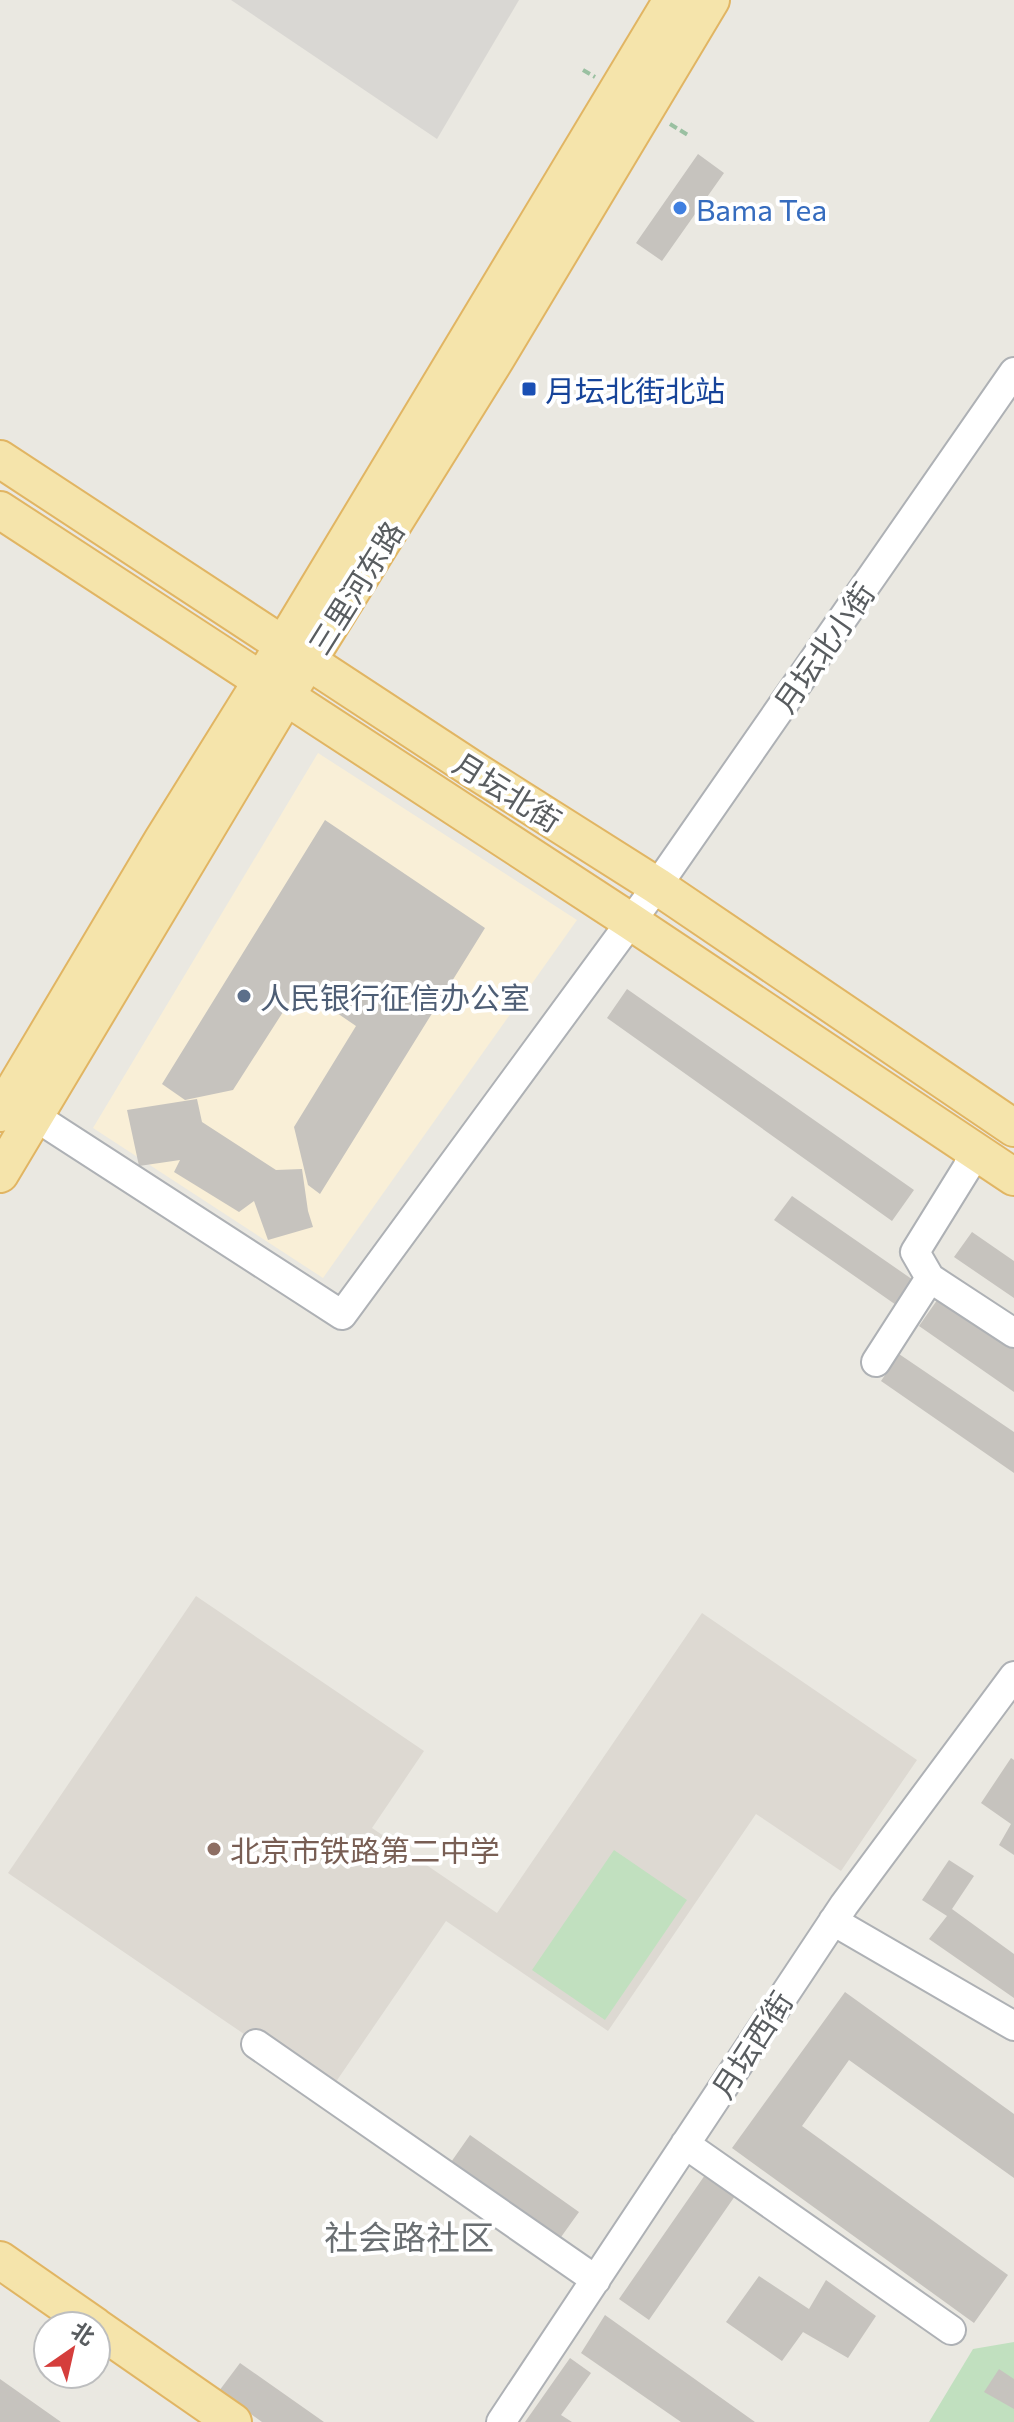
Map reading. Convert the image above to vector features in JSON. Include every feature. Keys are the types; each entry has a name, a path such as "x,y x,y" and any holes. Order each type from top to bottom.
{"main road":[{"name":"三里河东路","path":"0,1174 36,1117 273,689 672,0"},
{"name":"三里河东路","path":"295,653 497,357 711,0"},
{"name":"月坛北街","path":"0,459 657,886 1014,1128"},
{"name":"月坛北街","path":"0,510 630,921 1014,1177"},
{"name":"三里河东路","path":"0,1113 162,841 273,689"},
{"path":"0,2260 72,2310"},
{"path":"0,2287 34,2310"},
{"path":"112,2338 233,2422"},
{"path":"112,2364 195,2422"}],"street":[{"name":"月坛北小街","path":"36,1117 342,1315 657,886 1014,372"},
{"path":"974,1150 967,1168 915,1252 930,1278 1014,1333"},
{"path":"876,1362 930,1278"},
{"name":"月坛西街","path":"501,2422 833,1921 1004,1708 1014,1676"},
{"path":"833,1921 1014,2026"},
{"path":"256,2044 596,2280"},
{"path":"685,2144 951,2330"}],"shaded area":[{"path":"231,0 519,0 437,139"},
{"path":"318,753 577,920 323,1278 93,1128"},
{"name":"北京市铁路第二中学","path":"196,1596 424,1751 372,1828 497,1913 702,1613 917,1760 841,1871 756,1814 608,2031 446,1921 329,2092 8,1873"}],"green space":[{"path":"614,1850 687,1900 605,2020 532,1970"},
{"path":"1014,2342 1014,2422 929,2422 973,2349"}],"building":[{"name":"Bama Tea","path":"698,154 724,173 662,261 636,243"},
{"path":"325,820 485,928 320,1194 308,1185 294,1127 356,1026 299,987 233,1090 185,1100 162,1084"},
{"path":"627,989 914,1190 892,1221 607,1018"},
{"path":"197,1099 202,1122 276,1170 302,1169 313,1227 268,1240 254,1201 239,1212 174,1172 180,1160 139,1166 127,1110"},
{"path":"792,1196 916,1282 899,1307 774,1220"},
{"path":"972,1232 1014,1261 1014,1298 954,1257"},
{"path":"940,1296 1014,1347 1014,1392 919,1326"},
{"path":"899,1354 1014,1432 1014,1473 881,1381"},
{"path":"1011,1758 1014,1760 1014,1855 999,1845 1011,1824 981,1803"},
{"path":"949,1860 974,1876 952,1909 1014,1954 1014,1998 929,1939 947,1916 922,1900"},
{"path":"845,1992 1014,2114 1014,2178 849,2060 802,2126 1008,2275 974,2323 732,2148"},
{"path":"470,2135 579,2212 551,2251 442,2175"},
{"path":"705,2175 735,2196 649,2320 619,2299"},
{"path":"759,2276 809,2309 826,2280 876,2316 848,2358 803,2332 782,2361 726,2322"},
{"path":"605,2315 755,2422 681,2422 581,2353"},
{"path":"570,2358 591,2373 561,2415 572,2422 525,2422"},
{"path":"240,2363 324,2422 262,2422 219,2391"},
{"path":"999,2369 1014,2379 1014,2409 984,2392"},
{"path":"0,2379 61,2422 0,2422"}],"place":[{"name":"Bama Tea","path":"680,208"},
{"name":"月坛北街北站","path":"529,389"},
{"name":"人民银行征信办公室","path":"244,996"},
{"name":"北京市铁路第二中学","path":"214,1849"}],"district":[{"name":"社会路社区","path":"409,2236"}]}
